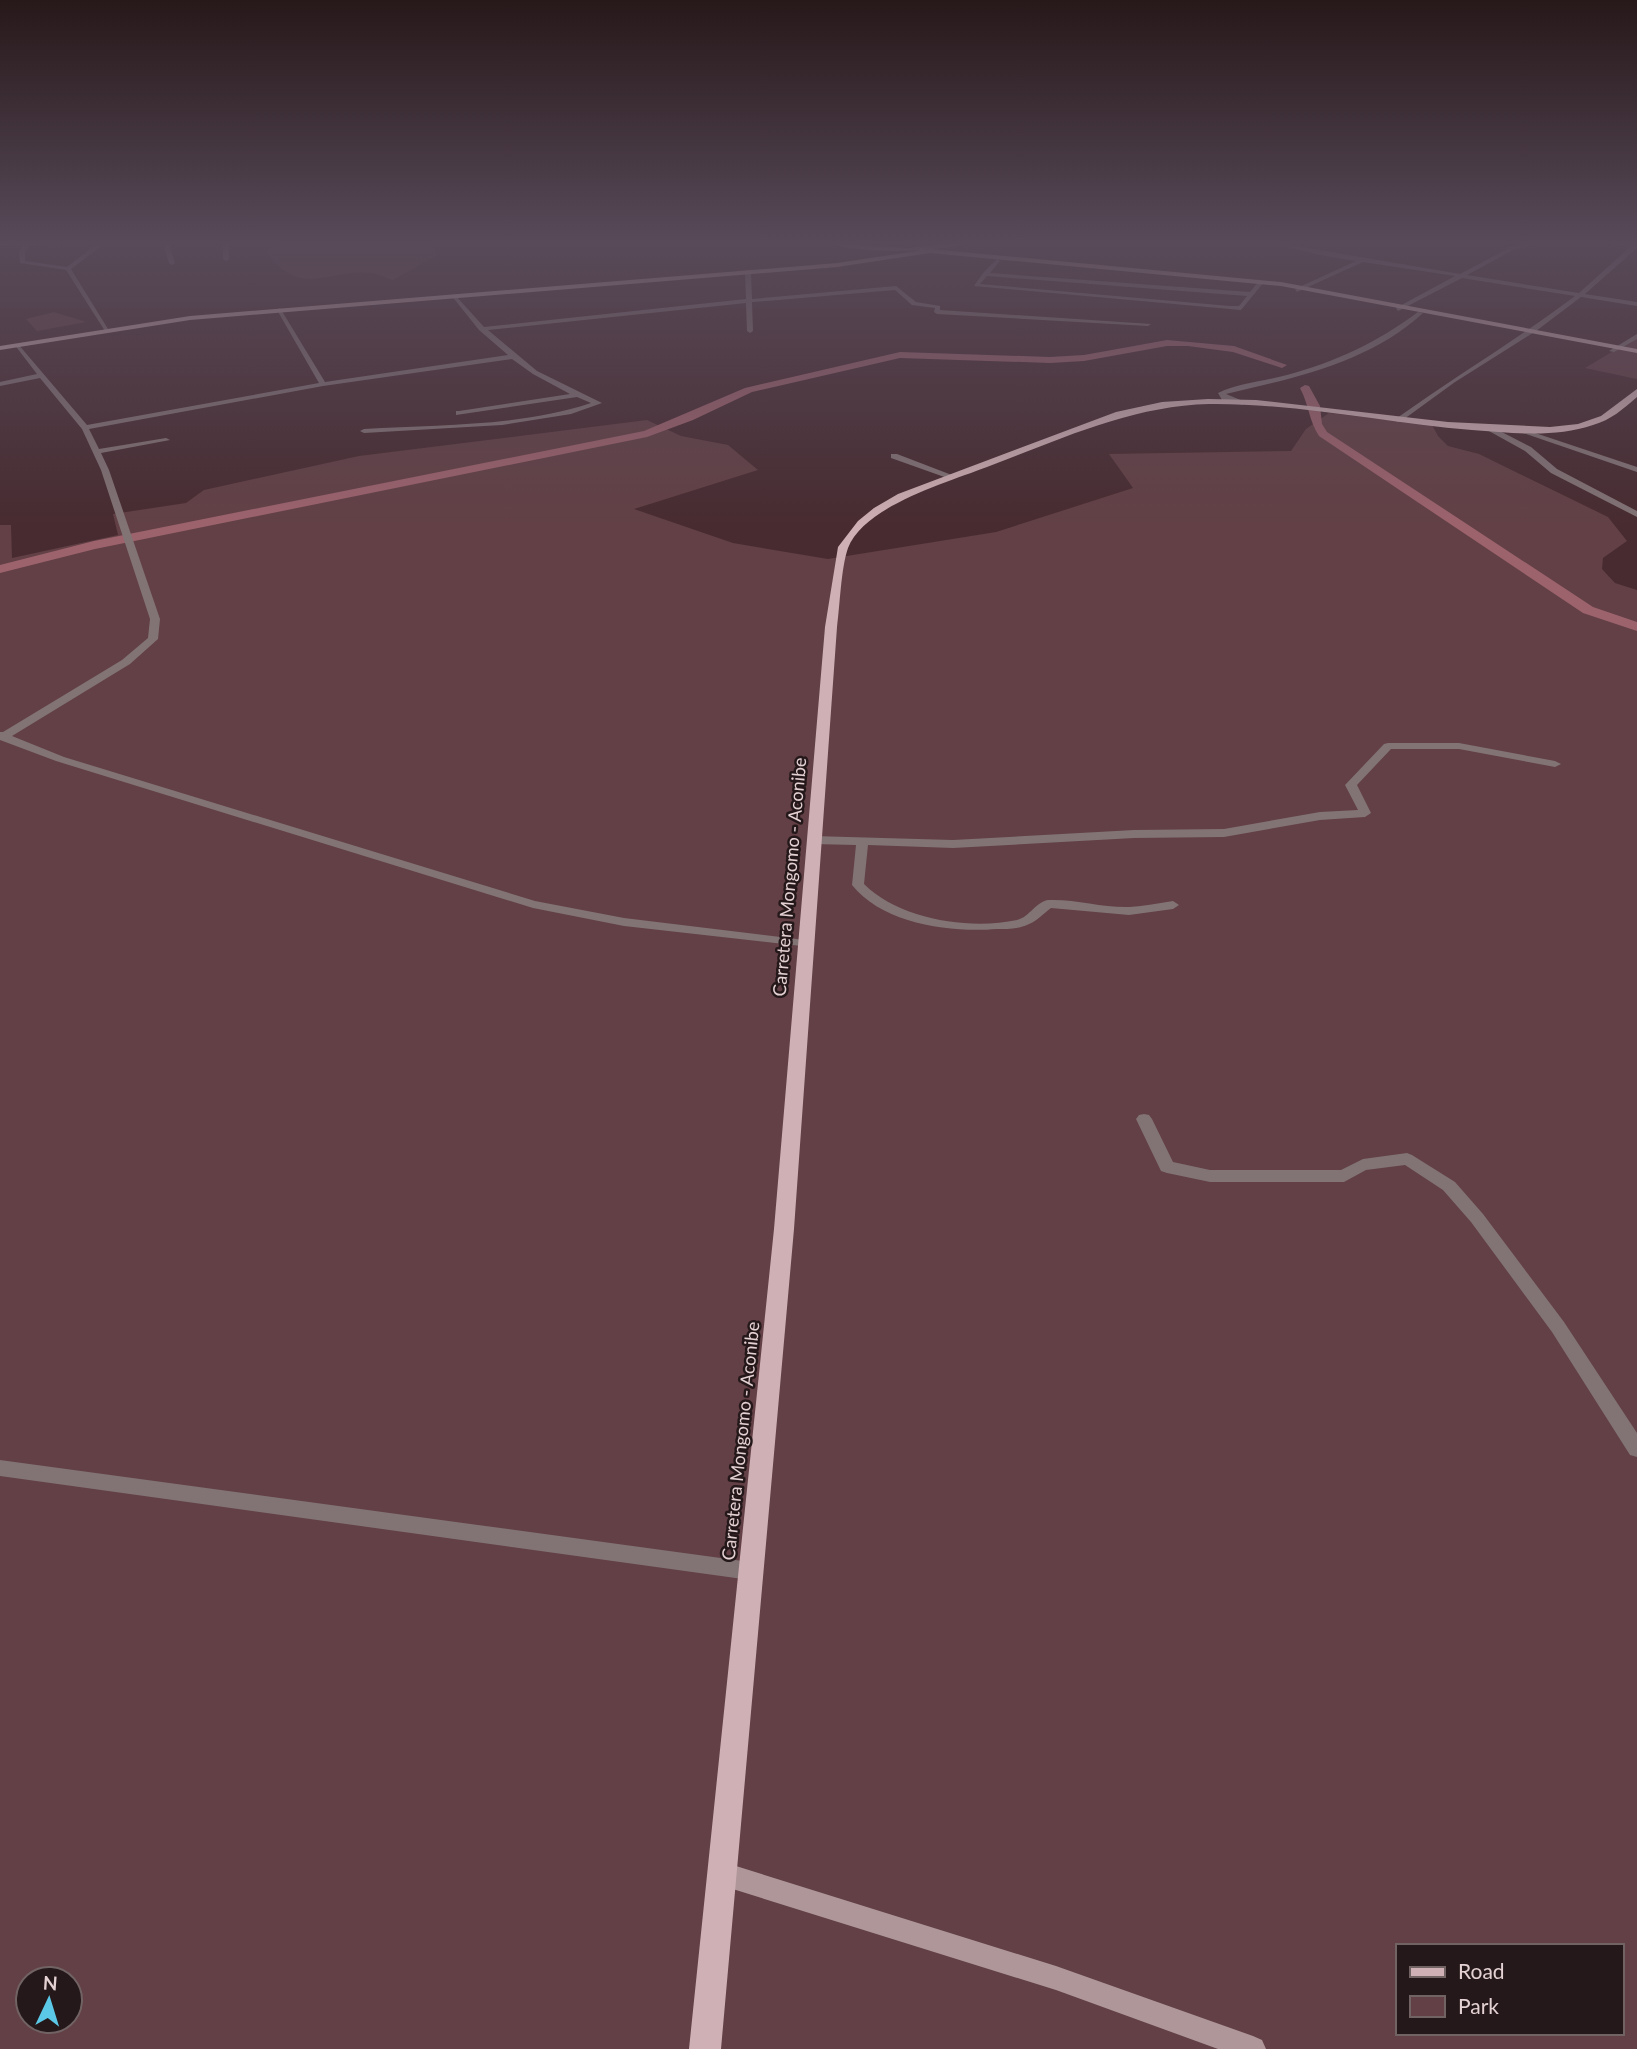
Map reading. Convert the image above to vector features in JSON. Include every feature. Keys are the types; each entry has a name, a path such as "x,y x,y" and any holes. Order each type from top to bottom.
{"main road":[{"path":"1,347 68,336"},
{"path":"1549,336 1637,354"},
{"name":"Carretera Mongomo - Aconibe","path":"705,2049 785,1229 831,627 843,547 862,523 902,496 1138,409 1195,401 1240,403 1523,430 1582,425 1604,418 1637,392"}],"street":[{"path":"295,336 323,384"},
{"path":"364,431 502,423 571,412 598,403 577,395 511,357 488,336"},
{"path":"1240,403 1225,398 1222,393 1315,371 1348,358 1388,336"},
{"path":"1400,420 1452,380 1525,336"},
{"path":"1615,349 1637,336"},
{"path":"2,736 126,662 153,639 155,619 122,519 85,428 16,345"},
{"path":"85,428 323,384 511,357"},
{"path":"0,384 43,375"},
{"path":"459,413 577,395"},
{"path":"1492,429 1528,449 1554,471 1637,514"},
{"path":"1523,430 1637,470"},
{"path":"96,452 166,440"},
{"path":"894,456 953,477"},
{"path":"2,736 60,759 533,904 624,922 805,944"},
{"path":"813,840 953,844 1134,834 1224,833 1320,816 1365,813 1351,785 1388,746 1459,746 1555,765"},
{"path":"862,841 858,885 866,894 896,909 941,924 958,927 1018,924 1027,921 1048,904 1129,911 1173,905"},
{"path":"1144,1119 1167,1167 1210,1176 1344,1176 1363,1165 1407,1159 1449,1186 1478,1218 1558,1327 1637,1449"},
{"path":"0,1468 750,1571"},
{"path":"720,1874 1056,1978 1253,2049"}],"green space":[{"path":"1637,337 1637,379 1585,368"},
{"path":"1329,413 1432,425 1448,446 1479,454 1608,517 1627,541 1603,558 1602,569 1615,583 1637,590 1637,2049 0,2049 0,525 11,525 12,558 118,535 113,514 186,503 204,490 359,456 647,420 681,436 728,445 758,470 634,509 733,543 828,559 996,532 1133,488 1109,454 1291,451 1306,429"}],"waterway":[{"path":"0,569 94,545 647,434 749,390 900,355 1050,360 1084,358 1167,343 1188,343 1234,349 1282,365"},
{"path":"1305,388 1315,406 1316,424 1323,434 1588,610 1637,627"}]}
